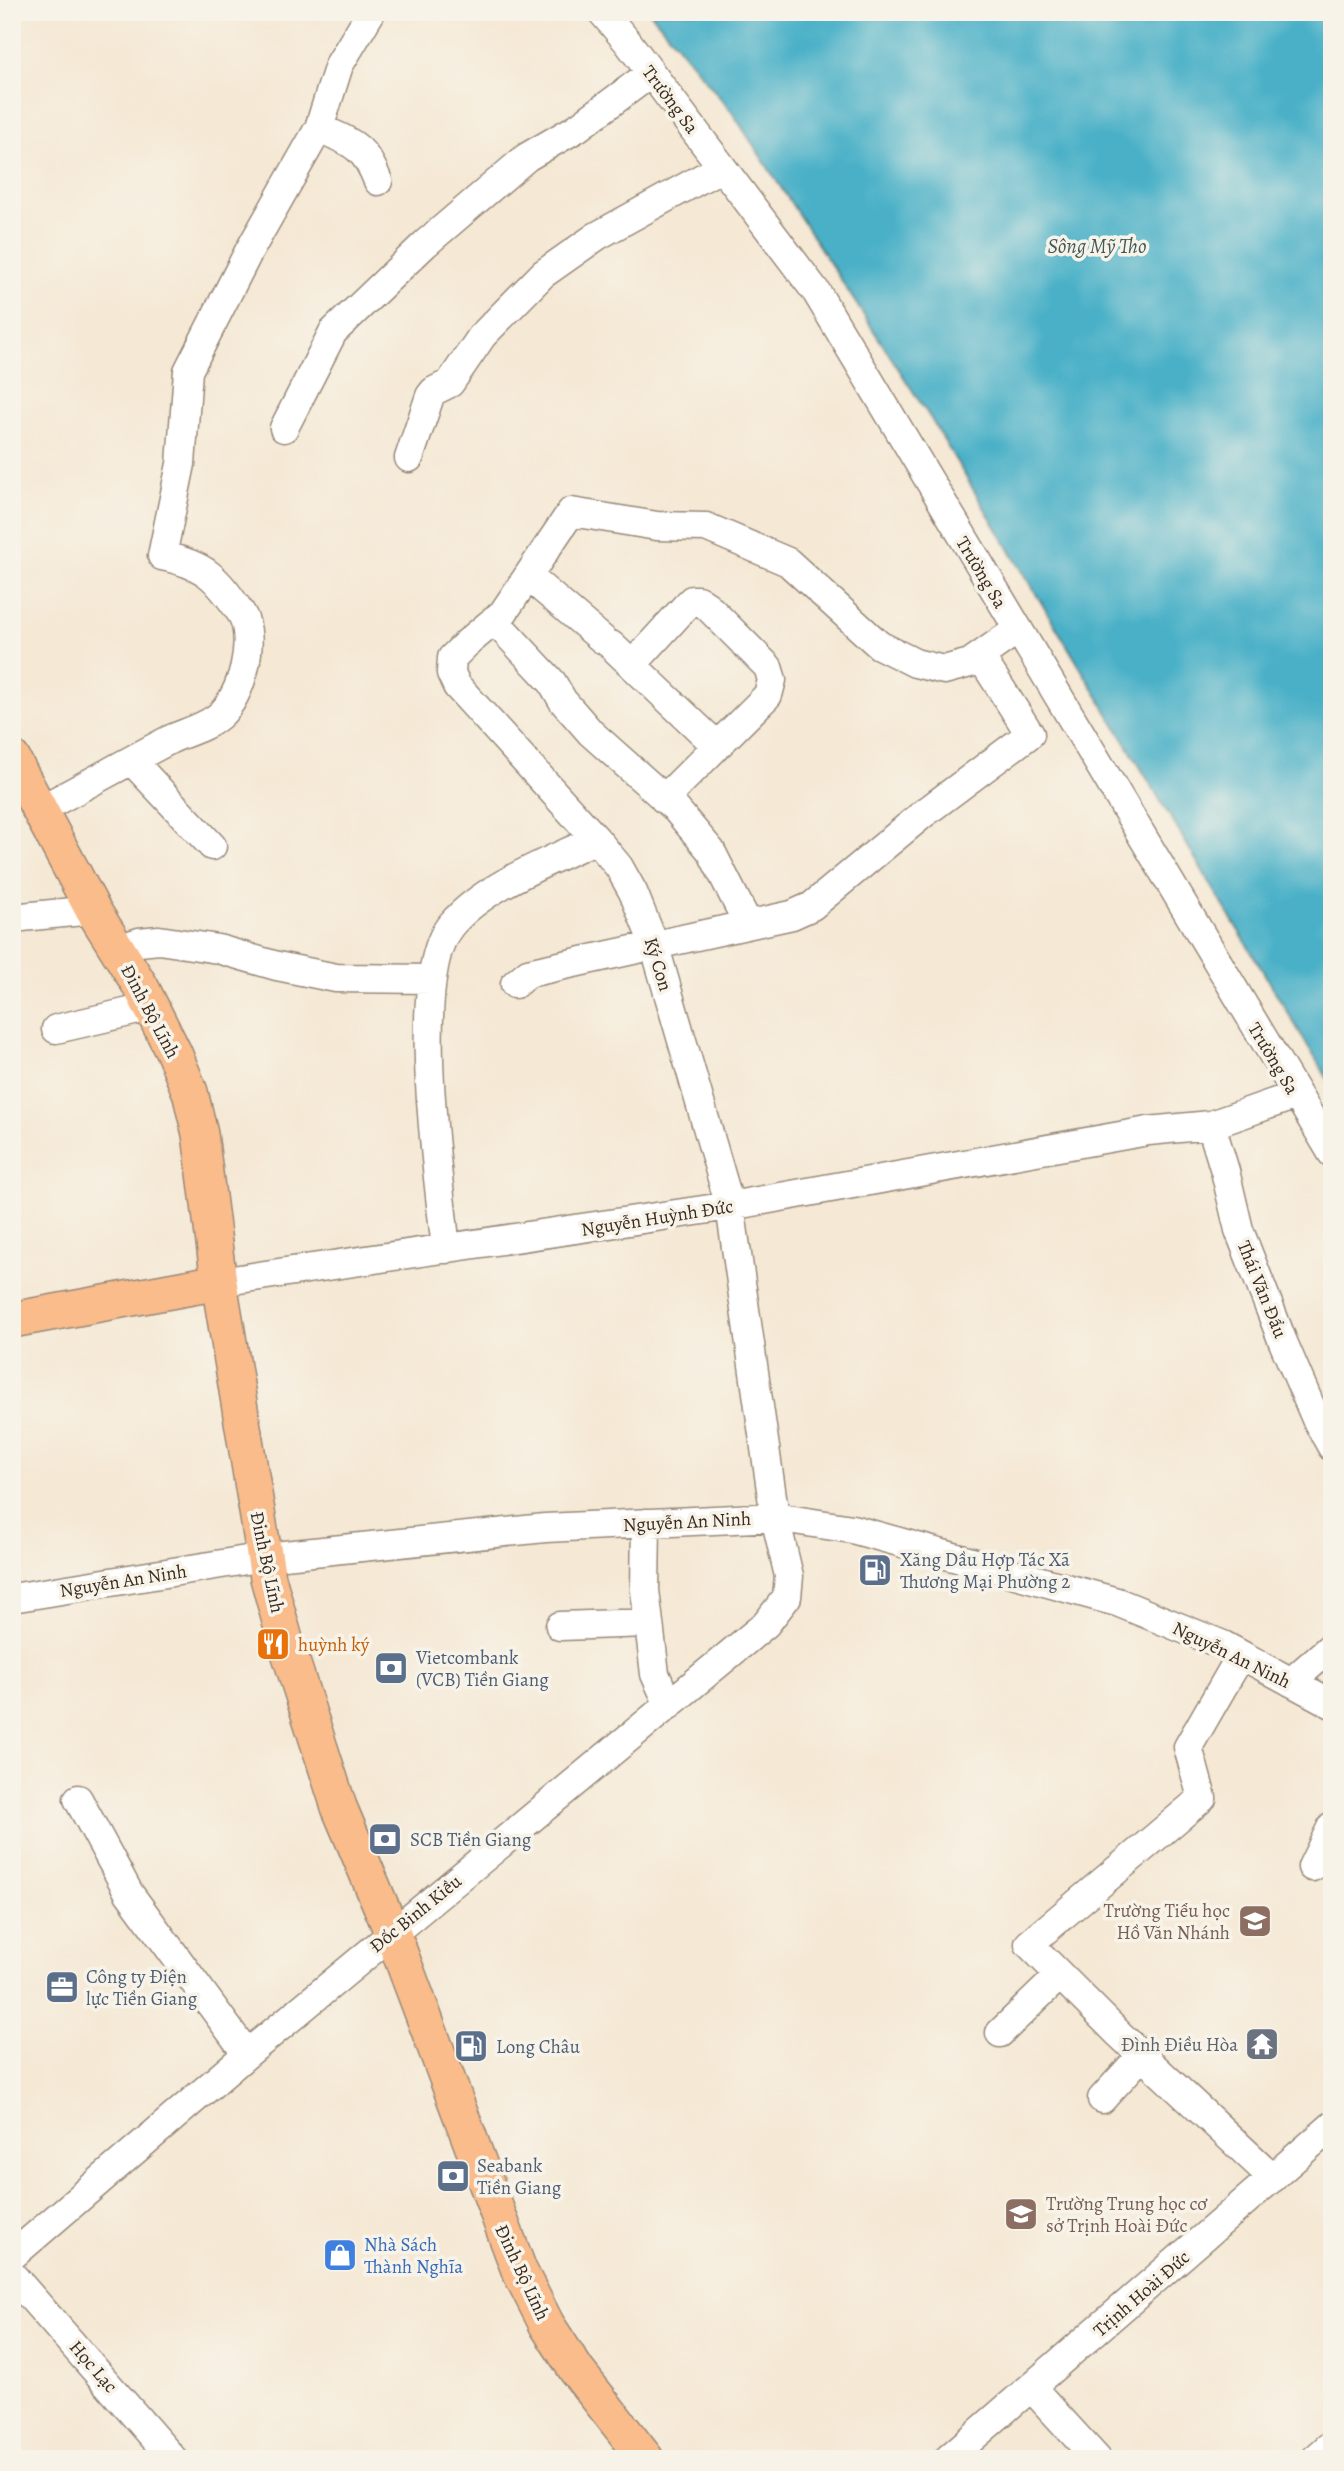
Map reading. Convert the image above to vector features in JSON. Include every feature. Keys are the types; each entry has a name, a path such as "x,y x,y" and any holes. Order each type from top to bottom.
{"main road":[{"name":"Đinh Bộ Lĩnh","path":"12,758 93,909 151,1007 190,1092 200,1134 219,1282 268,1578 339,1807 393,1932 519,2270 547,2325 577,2371 646,2459"},
{"name":"Nguyễn Huỳnh Đức","path":"12,1320 219,1282"}],"street":[{"path":"40,810 218,717 239,688 247,643 246,622 216,578 188,561 162,556 181,464 188,371 247,253 319,128 339,65 371,12"},
{"name":"Trường Sa","path":"602,12 627,41 817,293 1332,1153"},
{"path":"284,428 333,332 425,244 527,157 578,128 651,73"},
{"path":"319,128 356,145 370,160 378,181"},
{"path":"409,458 430,396 450,383 477,342 531,284 597,236 722,167"},
{"name":"Ký Con","path":"775,1517 730,1206 654,944 633,892 619,867 457,686 451,673 452,659 503,614 571,512 657,526 706,527 788,562 879,645 915,663 944,670 970,663 980,656"},
{"path":"529,577 606,642 716,745"},
{"path":"632,666 666,626 692,600 698,600 768,667 772,680 768,695 664,799"},
{"path":"494,620 552,681 563,701 591,733 664,799 711,851 748,924"},
{"path":"515,984 528,974 792,915 811,906 923,814 1030,734 980,656 1017,630"},
{"path":"132,761 212,846"},
{"path":"446,1249 430,1110 430,994 442,939 452,924 495,888 596,839"},
{"path":"12,918 93,909"},
{"path":"117,949 139,942 159,940 218,949 277,966 336,978 432,979"},
{"path":"56,1029 151,1007"},
{"name":"Nguyễn Huỳnh Đức","path":"219,1282 730,1206 1147,1131 1211,1125 1297,1095"},
{"name":"Thái Văn Đẩu","path":"1211,1125 1243,1240 1316,1419 1332,1447"},
{"name":"Nguyễn An Ninh","path":"12,1598 265,1557 545,1528 775,1517 852,1529 1116,1602 1223,1645 1332,1704"},
{"name":"Đốc Binh Kiều","path":"12,2256 247,2053 766,1624 787,1597 789,1576 775,1517"},
{"path":"646,1523 645,1590 655,1674 669,1705"},
{"path":"561,1626 649,1623"},
{"path":"1291,1682 1332,1646"},
{"path":"1241,1655 1188,1747 1202,1798 1030,1944 1142,2055 1273,2178"},
{"path":"78,1800 129,1893 247,2053"},
{"path":"1312,1867 1332,1826"},
{"path":"1000,2033 1060,1975"},
{"path":"1102,2099 1142,2055"},
{"name":"Trịnh Hoài Đức","path":"948,2459 1332,2126"},
{"name":"Học Lạc","path":"12,2275 173,2459"},
{"path":"1032,2388 1097,2459"},
{"path":"1315,2459 1332,2444"}],"water":[{"name":"Sông Mỹ Tho","path":"650,12 1332,12 1332,1086 931,419 732,112"}],"place":[{"name":"Xăng Dầu Hợp Tác Xã Thương Mại Phường 2","path":"875,1570"},
{"name":"huỳnh ký","path":"273,1644"},
{"name":"Vietcombank (VCB) Tiền Giang","path":"391,1668"},
{"name":"SCB Tiền Giang","path":"385,1839"},
{"name":"Trường Tiểu học Hồ Văn Nhánh","path":"1255,1921"},
{"name":"Công ty Điện lực Tiền Giang","path":"62,1987"},
{"name":"Đình Điều Hòa","path":"1262,2044"},
{"name":"Long Châu","path":"471,2046"},
{"name":"Seabank Tiền Giang","path":"453,2176"},
{"name":"Trường Trung học cơ sở Trịnh Hoài Đức","path":"1021,2214"},
{"name":"Nhà Sách Thành Nghĩa","path":"340,2255"}]}
